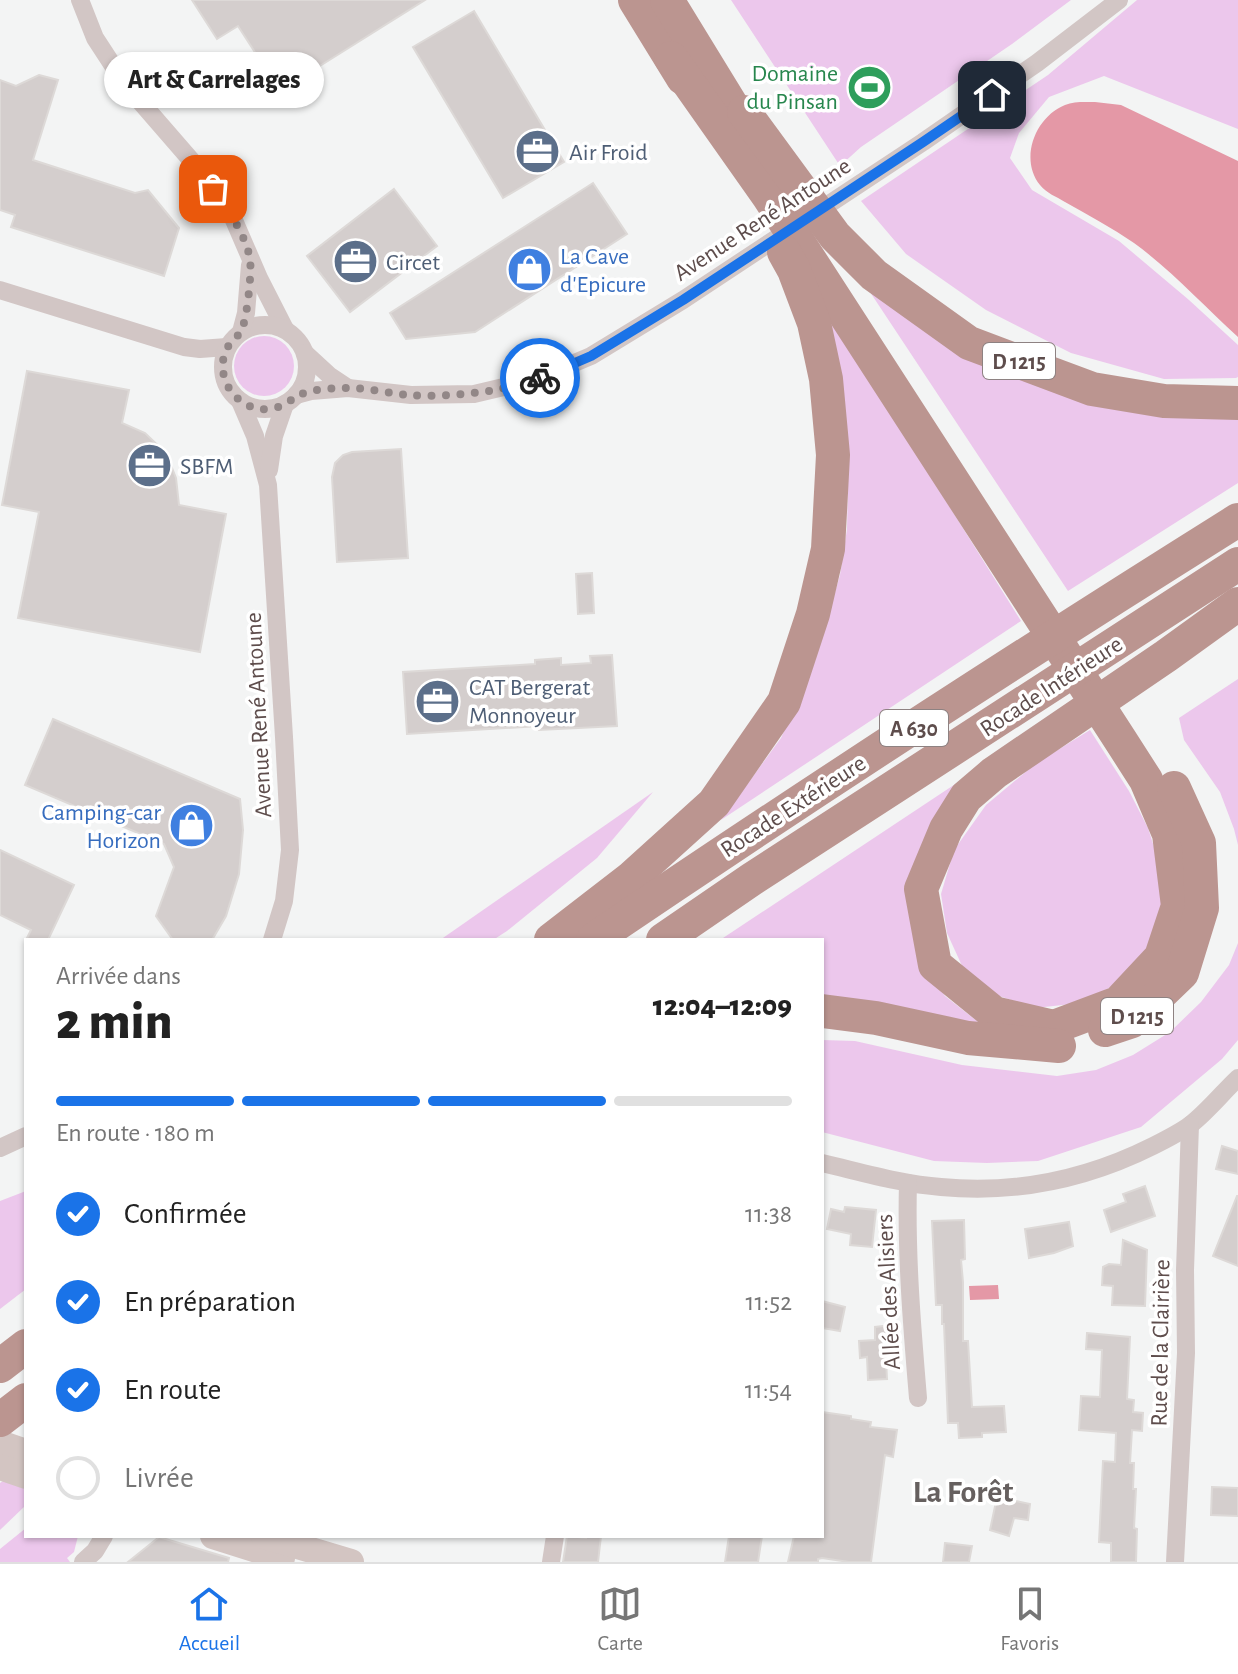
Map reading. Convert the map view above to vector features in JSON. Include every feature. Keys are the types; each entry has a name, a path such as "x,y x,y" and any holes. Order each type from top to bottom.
{"highway":[{"path":"554,938 630,879 714,803 784,702 813,614 828,549 833,455 826,379 814,323 814,252 685,53 635,0"},
{"path":"667,0 685,53"},
{"name":"D 1215","path":"775,191 1130,736 1169,777 1199,843 1202,908 1182,973 1132,1021 1057,1047 968,1038 876,1018 824,1011"},
{"name":"D 1215","path":"814,252 874,275 969,343 1092,389 1164,401 1238,403"},
{"name":"Rocade Extérieure","path":"596,938 753,832 1238,520"},
{"name":"Rocade Intérieure","path":"666,938 1238,564"},
{"path":"1130,736 1169,834 1178,906 1161,957 1118,1003 1054,1027 994,1013 935,965 921,889 946,829 966,797 994,773 1238,604"},
{"path":"0,1366 24,1348"},
{"path":"0,1420 24,1402"}],"main road":[{"path":"0,1443 24,1451"},
{"path":"0,1467 24,1475"},
{"path":"219,1538 296,1562"},
{"path":"271,1538 351,1562"}],"street":[{"path":"80,0 95,38 125,84 197,167 230,211 285,329"},
{"name":"Avenue René Antoune","path":"273,938 284,901 290,850 268,485 274,436 290,400 311,391 348,388 411,395 474,394 534,380 591,356 683,300 923,142 1037,63 1119,0"},
{"path":"241,332 246,313 250,258"},
{"path":"0,290 184,347 227,347"},
{"path":"259,325 285,329 296,337 308,363 300,391 277,408 248,406 227,386 223,360 227,347 241,332 259,325"},
{"path":"184,347 223,373"},
{"path":"305,353 348,388"},
{"name":"Avenue René Antoune","path":"240,401 255,436 268,485"},
{"path":"824,1163 942,1188 1009,1188 1043,1184 1119,1162 1161,1142 1190,1125 1238,1078"},
{"name":"Rue de la Clairière","path":"1175,1562 1186,1353 1185,1270 1190,1125"},
{"path":"0,1148 24,1137"},
{"name":"Allée des Alisiers","path":"908,1183 910,1298 918,1398"},
{"path":"83,1562 103,1538"},
{"path":"551,1562 555,1538"}],"shaded area":[{"name":"Domaine du Pinsan","path":"731,0 1071,0 861,147 840,166"},
{"path":"1137,0 1238,0 1238,129 1104,76 1049,97 1019,133 1010,158 1032,190 1119,241 1238,345 1236,378 1164,379 1071,353 986,310 906,254 861,201 1048,75"},
{"path":"1095,102 1121,105 1238,161 1238,337 1134,243 1040,185 1031,163 1033,140 1038,129 1054,111 1065,105"},
{"path":"866,286 914,323 1238,413 1238,483 1068,591"},
{"path":"821,301 1021,621 721,820 781,738 815,661 840,575 847,529 848,483"},
{"path":"264,336 285,345 294,366 285,387 264,396 243,387 234,366 243,345"},
{"path":"1238,679 1238,845 1220,792 1184,740 1179,718"},
{"path":"1090,730 1129,791 1148,828 1162,872 1162,911 1147,951 1120,982 1081,1003 1035,1008 996,995 963,968 947,933 941,894 954,850 986,805 1035,764"},
{"path":"996,757 947,804 926,970 945,996 977,1021 1000,1031 824,999 824,938 723,938"},
{"path":"653,792 597,858 507,931 496,938 443,938"},
{"path":"1238,943 1238,1040 1222,1059 1141,1127 1038,1161 987,1163 934,1161 824,1133 824,1040 855,1041 962,1065 1057,1076 1096,1070 1133,1055 1170,1032 1201,1002 1229,965"},
{"path":"24,1192 24,1291 0,1309 0,1201"},
{"path":"998,1285 999,1299 970,1300 969,1286"},
{"path":"3,1481 24,1488 24,1507 0,1530 0,1483"},
{"path":"24,1530 24,1538 78,1538 74,1552 67,1558 70,1562 0,1562 0,1549"}],"building":[{"path":"192,0 425,0 280,91 238,26 217,39"},
{"path":"474,11 564,162 503,198 413,47"},
{"path":"39,75 58,80 33,160 135,193 148,190 179,228 164,276 11,227 15,215 0,210 0,80 16,86"},
{"path":"593,183 627,234 475,332 406,339 390,313"},
{"path":"394,189 437,246 350,312 307,256"},
{"path":"27,371 129,390 122,423 145,433 166,453 176,478 179,505 226,514 200,652 18,618 39,512 2,505"},
{"path":"401,449 408,558 337,562 332,477 335,463 352,452"},
{"path":"592,573 594,613 578,614 576,574"},
{"path":"612,655 617,726 539,730 539,726 407,734 403,672 535,664 535,660 561,658 561,665 591,663 590,656"},
{"path":"53,719 240,799 243,830 239,874 226,916 213,938 172,938 156,916 174,867 164,844 25,785"},
{"path":"0,850 74,885 49,938 27,938 31,930 0,915"},
{"path":"1222,1146 1238,1151 1238,1174 1216,1169"},
{"path":"1145,1186 1155,1216 1111,1232 1104,1210 1126,1202 1123,1194"},
{"path":"1238,1196 1238,1266 1213,1256"},
{"path":"845,1207 876,1210 872,1247 850,1245 851,1234 827,1229 831,1209 844,1212"},
{"path":"964,1220 965,1259 961,1260 963,1341 968,1341 972,1407 1004,1406 1006,1432 959,1438 958,1423 948,1423 944,1324 942,1305 936,1305 932,1221"},
{"path":"1069,1222 1073,1246 1029,1258 1025,1229"},
{"path":"1123,1240 1147,1250 1145,1306 1112,1305 1113,1286 1102,1285 1103,1267 1121,1265"},
{"path":"824,1302 845,1307 840,1331 824,1328"},
{"path":"891,1325 893,1359 886,1359 887,1379 868,1380 867,1357 860,1358 859,1341 875,1340 875,1327"},
{"path":"1087,1333 1130,1337 1127,1399 1134,1400 1133,1412 1143,1413 1142,1431 1132,1430 1130,1463 1134,1463 1133,1489 1136,1489 1136,1562 1111,1562 1111,1543 1099,1542 1103,1461 1115,1462 1116,1433 1079,1430 1081,1396 1100,1397 1102,1350 1086,1349"},
{"path":"824,1412 871,1422 870,1427 897,1430 893,1457 885,1455 871,1562 822,1558 818,1562 788,1562 794,1538 824,1538"},
{"path":"1212,1487 1238,1488 1238,1516 1211,1515"},
{"path":"997,1497 1030,1504 1028,1520 1014,1518 1009,1536 990,1530"},
{"path":"158,1538 229,1558 228,1562 128,1562"},
{"path":"567,1538 601,1538 598,1562 563,1562"},
{"path":"729,1538 762,1538 758,1562 725,1562"},
{"path":"945,1543 972,1546 969,1562 943,1562"}],"way so far":[{"path":"213,189 230,211 250,258 246,313 241,332 227,347 223,360 227,386 236,398 248,406 277,408 296,395 348,388 411,395 474,394 540,378"}],"place":[{"name":"Domaine du Pinsan","path":"869,87"},
{"name":"Air Froid","path":"538,152"},
{"name":"Art & Carrelages","path":"213,189"},
{"name":"Circet","path":"355,262"},
{"name":"La Cave d'Epicure","path":"529,270"},
{"name":"SBFM","path":"149,466"},
{"name":"CAT Bergerat Monnoyeur","path":"438,701"},
{"name":"Camping-car Horizon","path":"192,826"}],"district":[{"name":"La Forêt","path":"963,1491"}],"route":[{"path":"540,378 591,356 683,300 992,95"}]}
